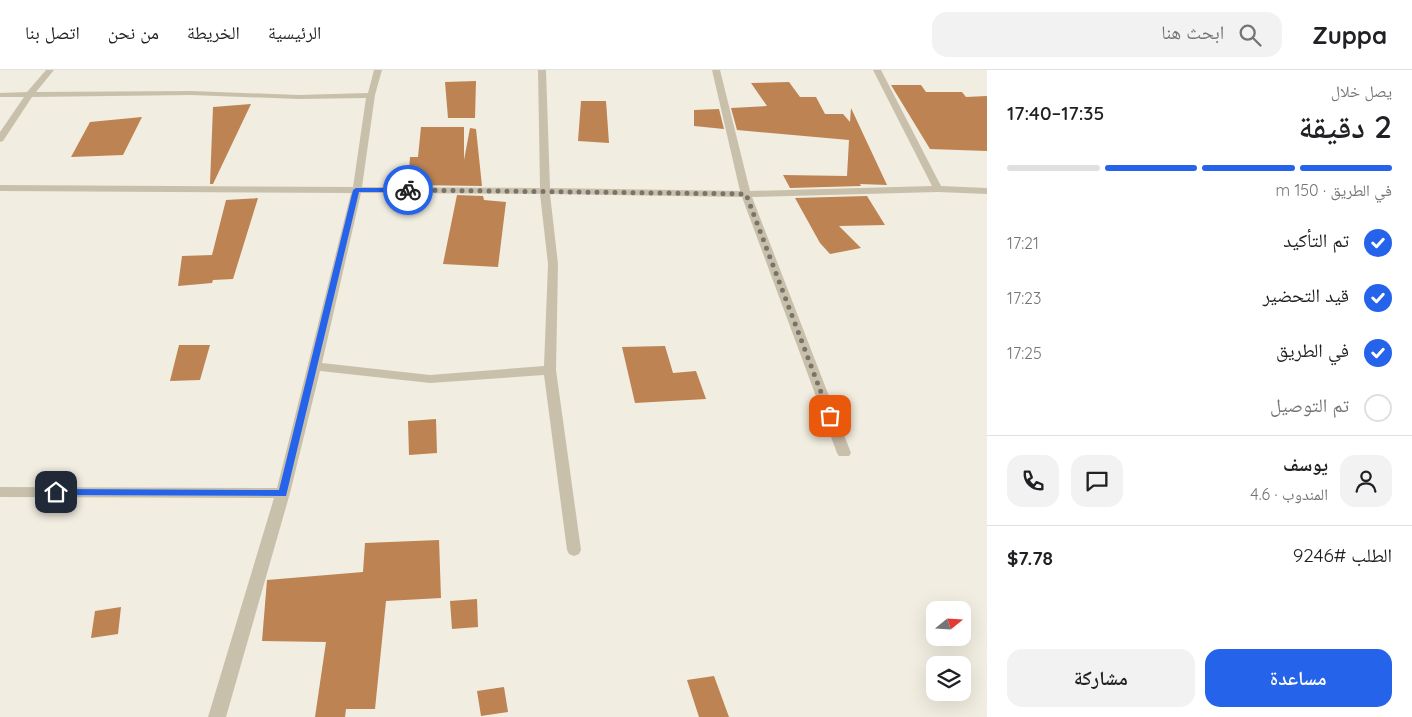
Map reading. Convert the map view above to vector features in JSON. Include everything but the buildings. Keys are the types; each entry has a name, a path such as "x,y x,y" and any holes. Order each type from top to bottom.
{"street":[{"path":"0,139 30,94 50,70"},
{"path":"217,717 283,493 315,366 356,190 371,95 378,70"},
{"path":"542,70 544,191 553,264 550,370 574,550"},
{"path":"716,70 746,194 844,453"},
{"path":"877,70 938,189"},
{"path":"0,95 191,93 299,97 371,95"},
{"path":"0,188 746,194 938,189 987,191"},
{"path":"315,366 430,379 550,370"},
{"path":"0,492 283,493"}],"way so far":[{"path":"408,190 746,194 830,416"}],"route":[{"path":"56,492 283,493 356,190 408,190"}]}
